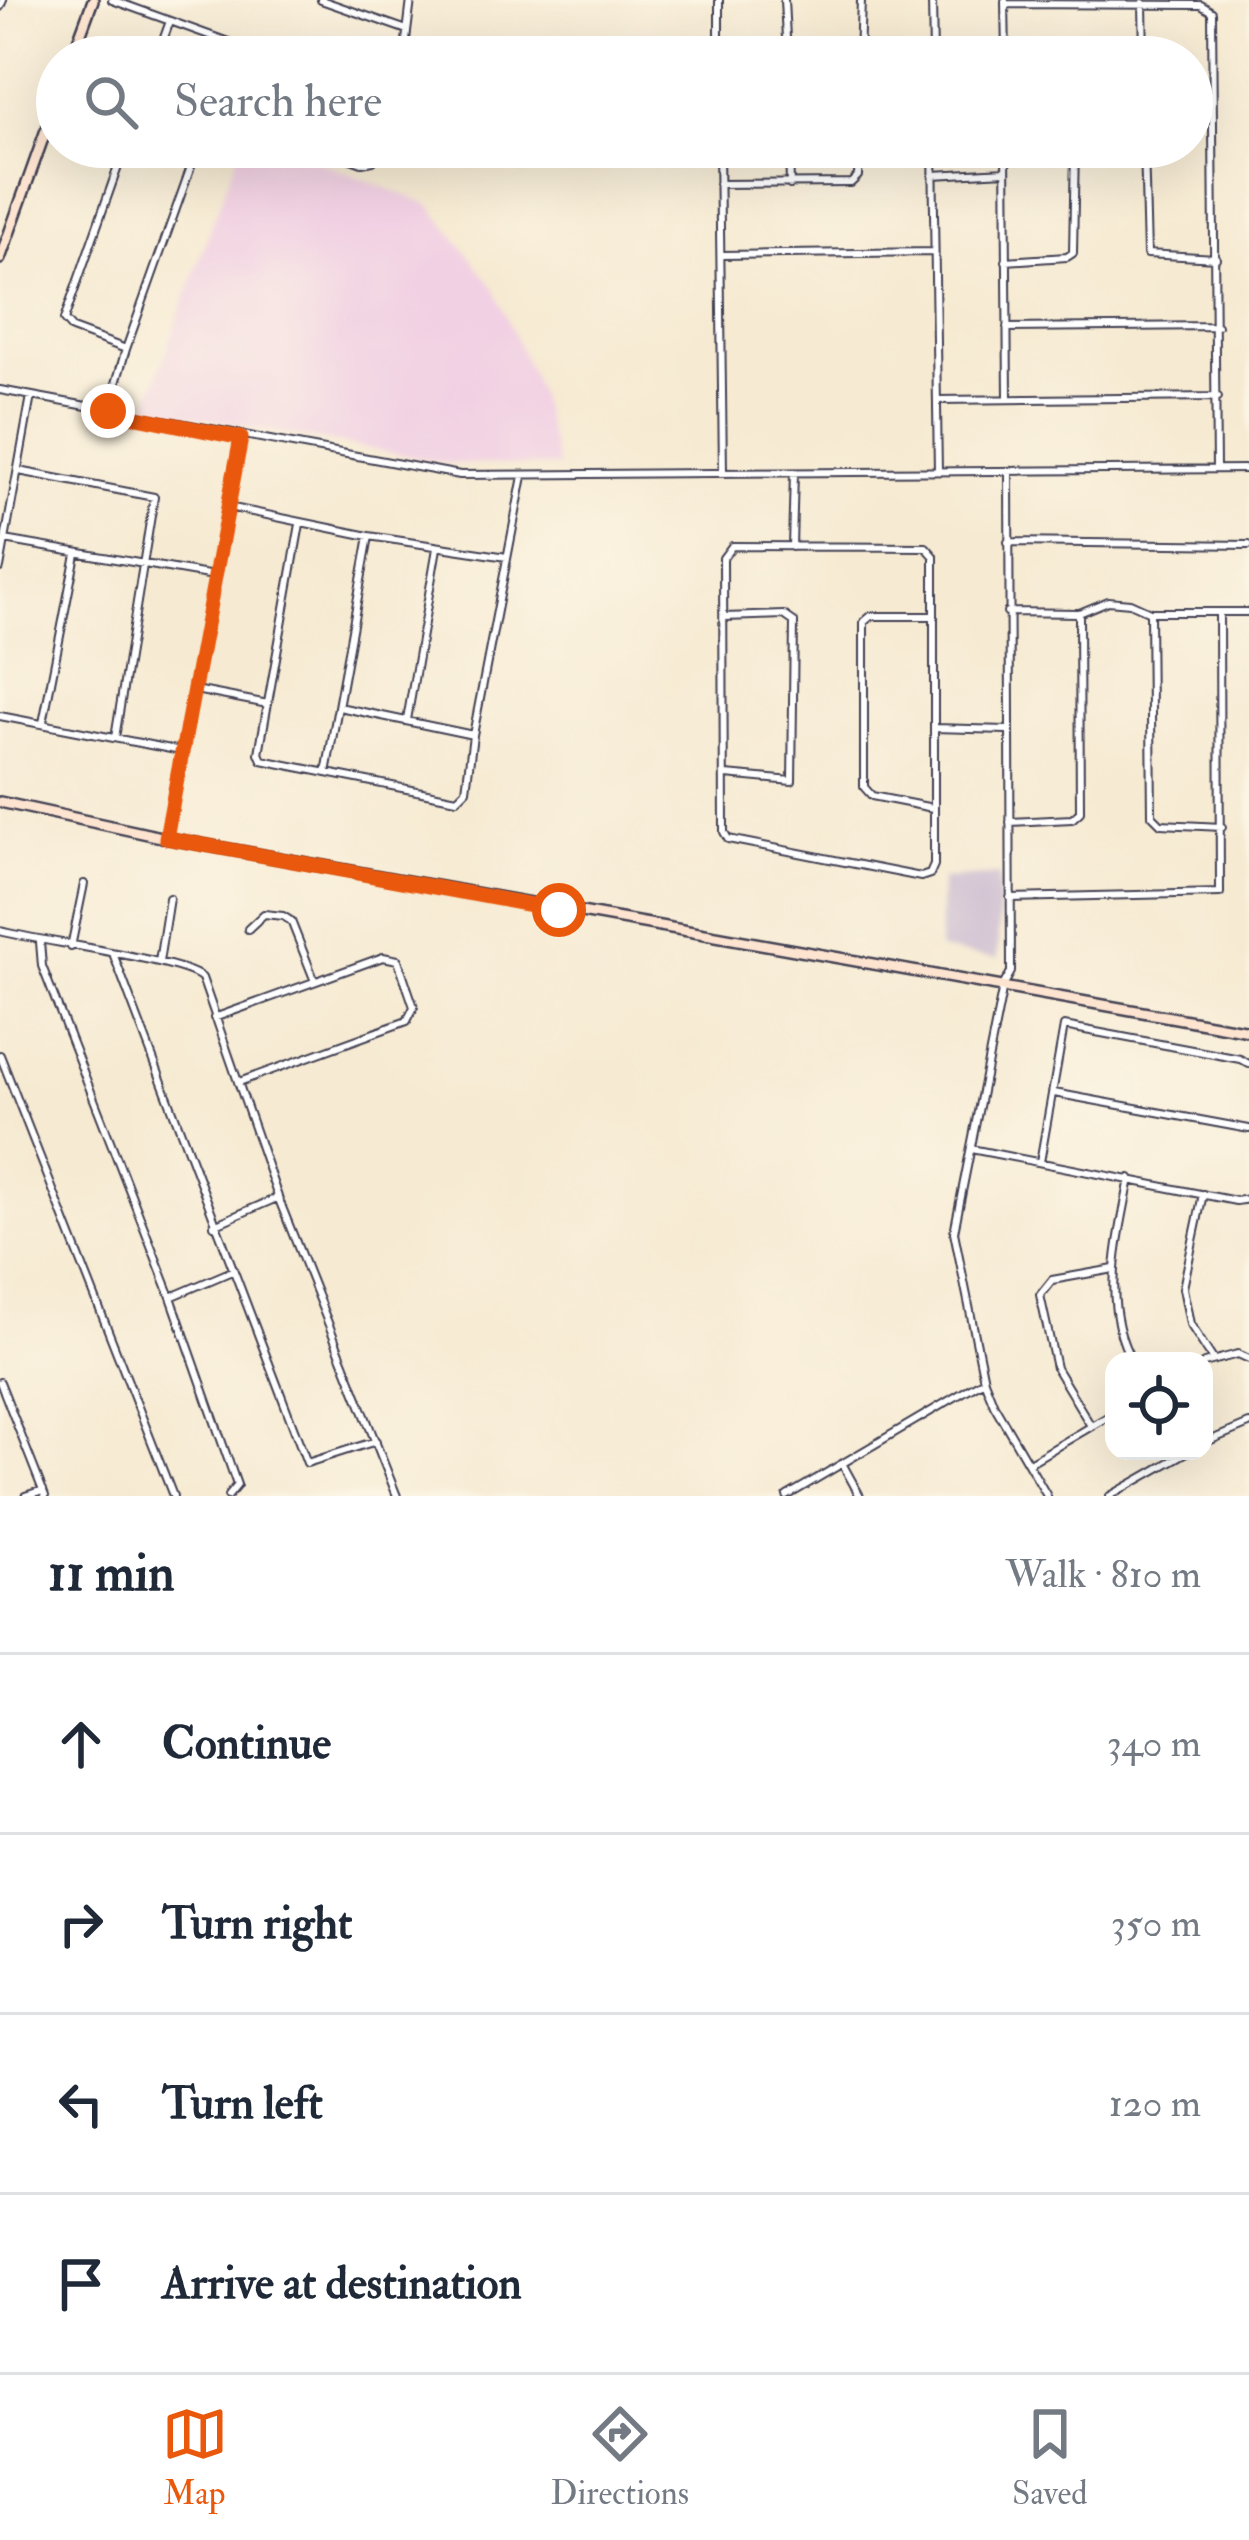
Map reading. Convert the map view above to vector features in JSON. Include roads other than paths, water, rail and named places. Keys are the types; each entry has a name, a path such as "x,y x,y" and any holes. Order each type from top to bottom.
{"street":[{"path":"80,36 93,0"},
{"path":"112,0 212,36"},
{"path":"321,0 407,30"},
{"path":"406,36 411,0"},
{"path":"718,0 719,36"},
{"path":"784,0 787,36"},
{"path":"860,36 861,0"},
{"path":"932,0 933,36"},
{"path":"1006,36 1005,2 1201,5 1212,12 1212,36"},
{"path":"1143,3 1144,36"},
{"path":"165,36 170,21"},
{"path":"1213,74 1216,469"},
{"path":"0,259 36,158"},
{"path":"118,168 64,323 126,349"},
{"path":"108,411 191,168"},
{"path":"719,168 723,472"},
{"path":"790,168 790,184"},
{"path":"719,184 855,180 856,168"},
{"path":"933,168 938,471"},
{"path":"1006,261 1073,253 1075,168"},
{"path":"1145,168 1147,254 1216,258"},
{"path":"933,175 1006,171 1008,398"},
{"path":"722,255 934,252"},
{"path":"1007,328 1217,326"},
{"path":"0,390 445,474 1249,470"},
{"path":"0,568 31,396"},
{"path":"937,400 1218,397"},
{"path":"166,838 241,438"},
{"path":"19,471 154,496 115,738"},
{"path":"1009,472 1011,971 1004,986 954,1232 984,1380 1047,1496"},
{"path":"791,547 794,473"},
{"path":"301,524 259,753 262,760 457,799 466,790 523,476"},
{"path":"228,507 301,524 507,557"},
{"path":"326,773 369,536"},
{"path":"5,539 214,576"},
{"path":"1009,542 1249,545"},
{"path":"732,546 926,548 934,556 933,616 933,869 921,877 728,839 724,832 726,550 732,546"},
{"path":"406,720 437,548"},
{"path":"43,723 76,554"},
{"path":"1007,612 1079,613 1108,601 1130,603 1150,612 1249,612"},
{"path":"1150,612 1152,814 1161,824 1222,826"},
{"path":"1010,822 1072,819 1080,812 1079,613"},
{"path":"1010,898 1215,896 1222,886 1219,613"},
{"path":"724,616 784,615 794,622 791,782 726,775"},
{"path":"933,616 867,618 864,693 866,792 933,808"},
{"path":"194,689 268,704"},
{"path":"339,707 473,735"},
{"path":"0,716 182,751"},
{"path":"934,728 1007,730"},
{"path":"0,802 166,838 1249,1030"},
{"path":"71,947 84,884"},
{"path":"159,962 169,898"},
{"path":"248,928 264,914 291,921 314,980"},
{"path":"0,931 159,962 196,972 202,979 278,1197 397,1496"},
{"path":"40,942 42,966 171,1297 237,1485 228,1496"},
{"path":"114,955 307,1462 376,1442"},
{"path":"214,1018 314,980 393,956 398,960 414,1007 412,1016 238,1083"},
{"path":"1040,1162 1064,1026 1249,1064"},
{"path":"0,1055 173,1496"},
{"path":"1054,1093 1249,1130"},
{"path":"971,1149 1237,1201 1249,1199"},
{"path":"1129,1352 1116,1318 1114,1269 1130,1178"},
{"path":"1203,1194 1184,1288 1190,1324 1204,1352"},
{"path":"214,1225 278,1197"},
{"path":"1091,1426 1056,1367 1040,1295 1052,1280 1114,1269"},
{"path":"171,1297 232,1271"},
{"path":"1213,1359 1238,1354 1249,1359"},
{"path":"787,1496 984,1380"},
{"path":"0,1382 44,1493 25,1496"},
{"path":"1029,1463 1105,1418"},
{"path":"1213,1439 1249,1424"},
{"path":"1110,1496 1174,1460"},
{"path":"842,1465 860,1496"}]}
